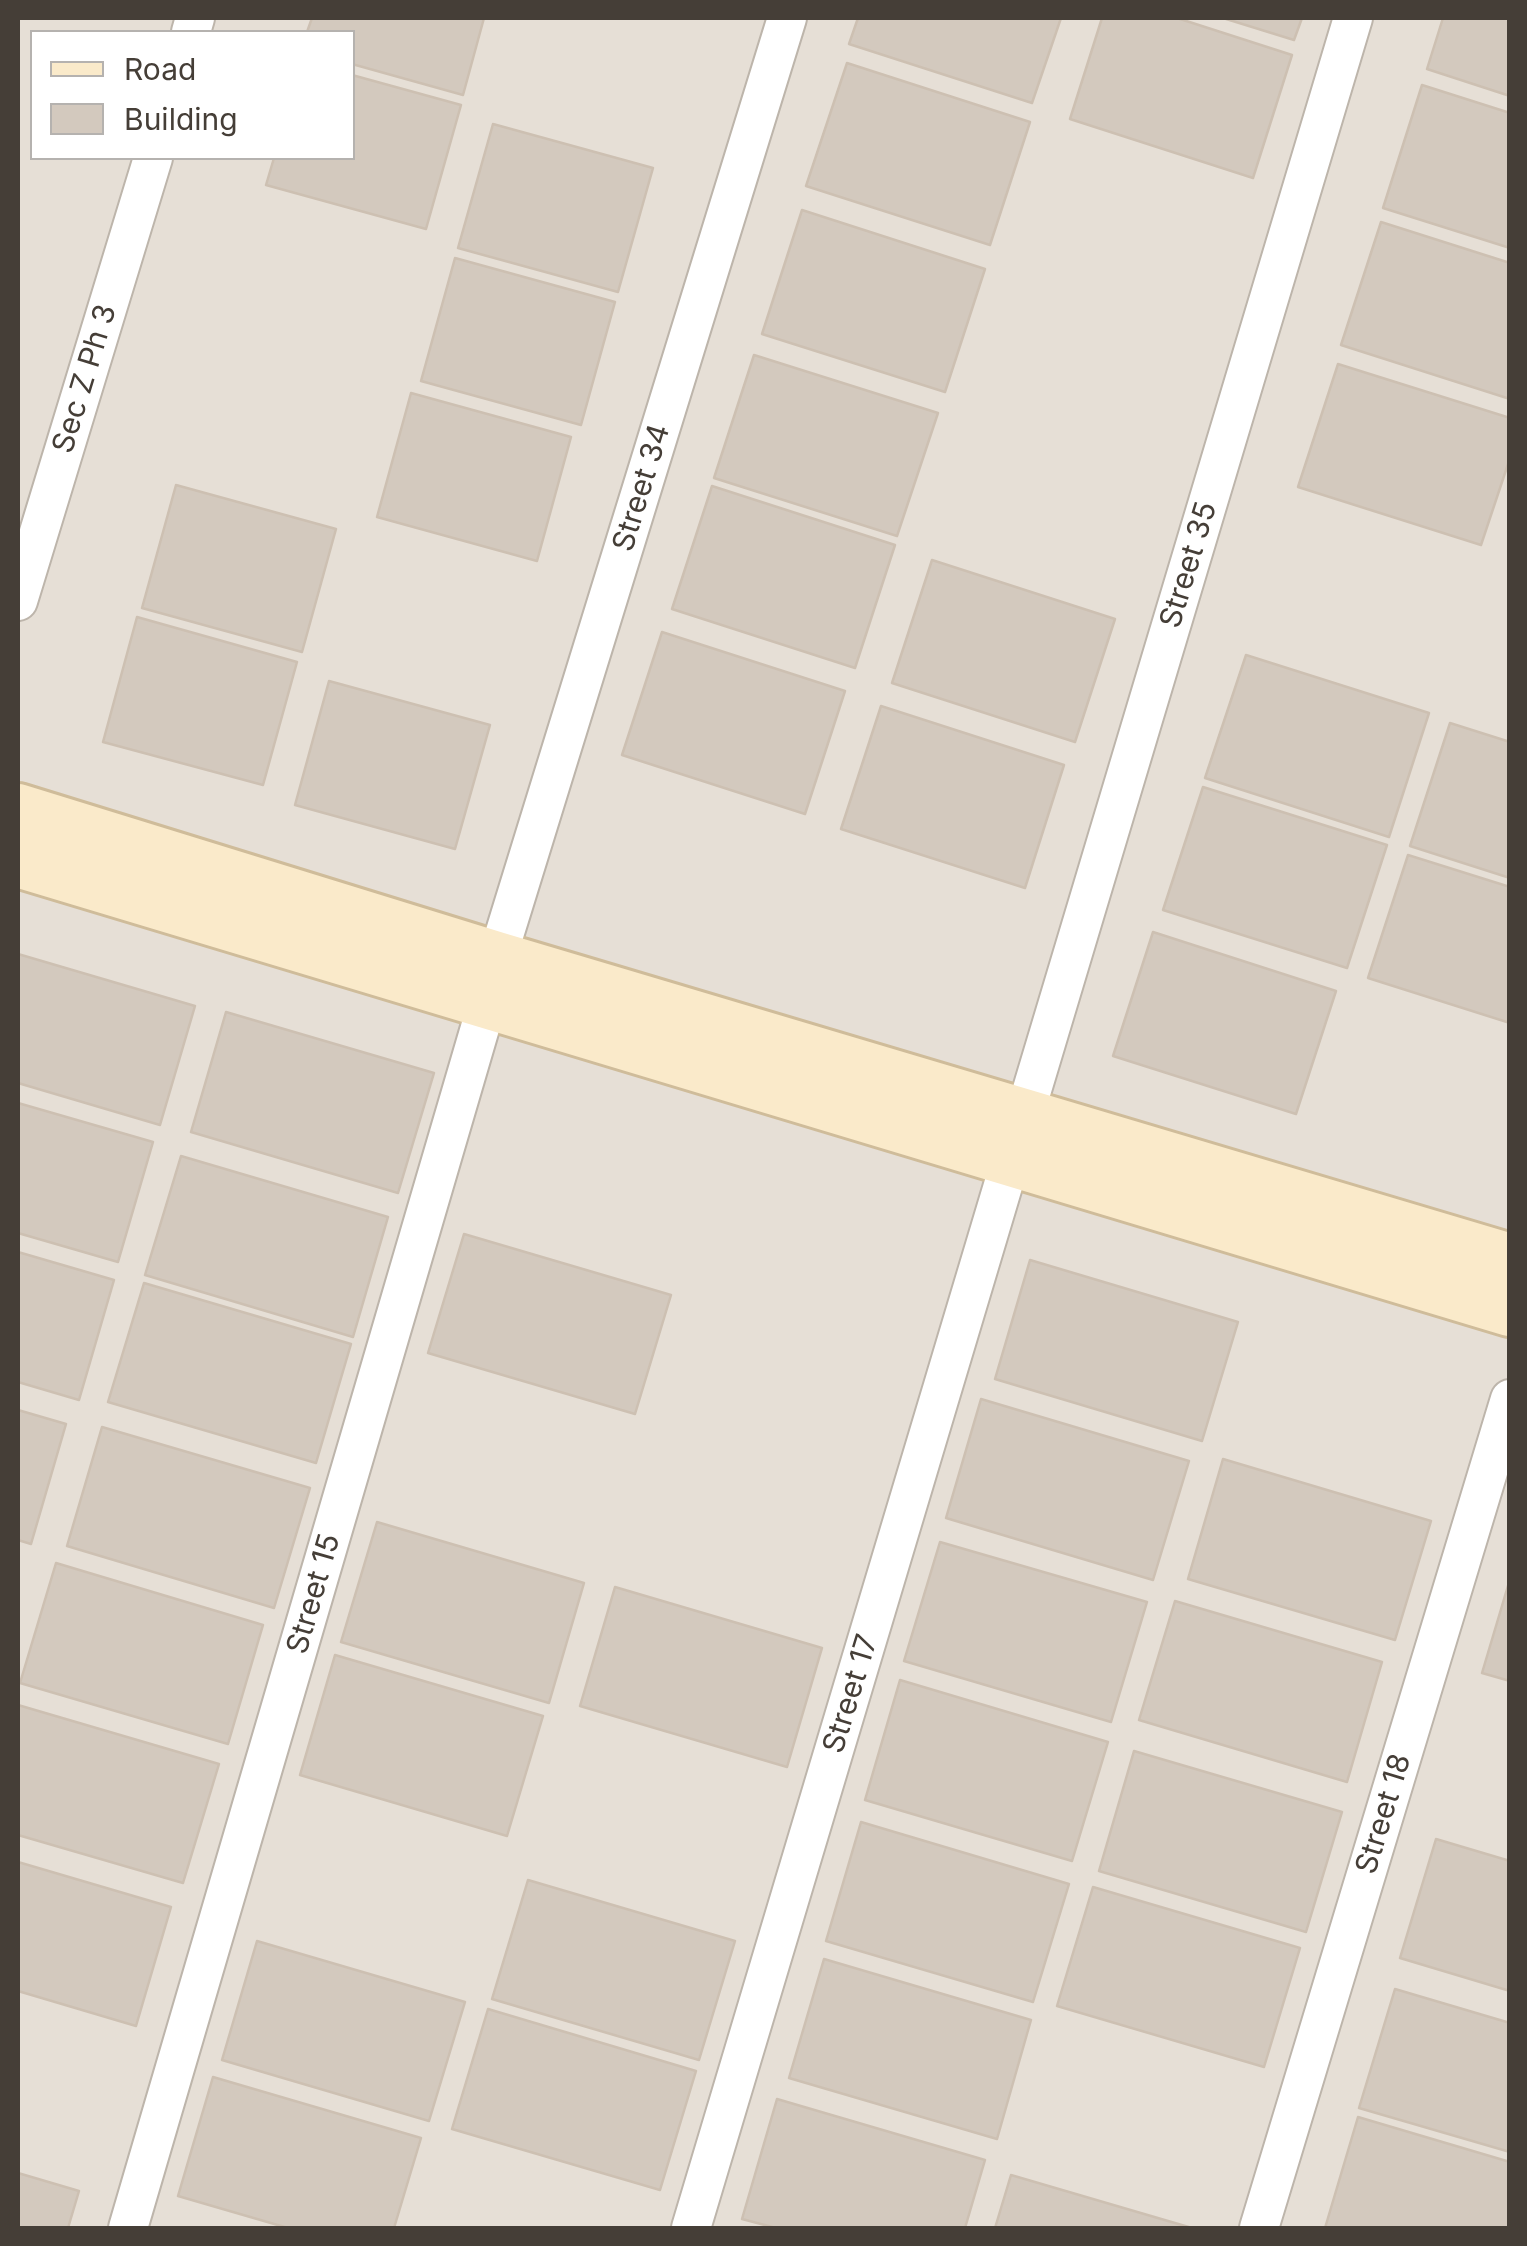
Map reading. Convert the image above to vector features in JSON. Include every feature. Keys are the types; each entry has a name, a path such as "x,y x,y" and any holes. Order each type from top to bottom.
{"main road":[{"path":"18,810 492,981"},
{"path":"18,861 492,981 1018,1136 1510,1260"},
{"path":"1018,1136 1510,1310"}],"street":[{"name":"Street 34","path":"492,981 787,18"},
{"name":"Street 35","path":"1018,1136 1353,18"},
{"name":"Sec Z Ph 3","path":"18,601 151,160"},
{"name":"Street 15","path":"128,2228 492,981"},
{"name":"Street 17","path":"692,2228 1018,1136"},
{"name":"Street 18","path":"1260,2228 1510,1400"}],"shaded area":[{"path":"18,18 1509,18 1509,2228 18,2228"}],"building":[{"path":"312,18 484,18 463,95 355,65 355,30 308,30"},
{"path":"858,18 1061,18 1032,103 849,44"},
{"path":"1102,18 1177,18 1292,55 1253,178 1070,119"},
{"path":"1223,18 1302,18 1294,40"},
{"path":"1443,18 1510,18 1510,96 1427,69"},
{"path":"847,63 1030,122 990,245 806,186"},
{"path":"355,76 461,105 426,229 266,185 273,160 355,160"},
{"path":"1422,85 1510,113 1510,248 1383,208"},
{"path":"493,124 653,168 618,292 458,248"},
{"path":"802,210 985,269 945,392 762,334"},
{"path":"1381,222 1510,263 1510,399 1341,345"},
{"path":"455,258 615,302 581,425 421,381"},
{"path":"754,355 938,413 897,536 714,478"},
{"path":"1338,364 1510,418 1510,458 1481,545 1298,487"},
{"path":"411,393 571,437 537,561 377,517"},
{"path":"176,485 336,529 302,652 142,608"},
{"path":"712,486 895,545 855,668 672,609"},
{"path":"932,560 1115,619 1075,742 892,683"},
{"path":"137,617 297,662 263,785 103,742"},
{"path":"662,632 845,691 805,814 622,755"},
{"path":"1246,655 1429,713 1389,837 1205,778"},
{"path":"329,681 490,725 455,849 295,805"},
{"path":"881,706 1064,765 1025,888 841,829"},
{"path":"1450,723 1510,742 1510,878 1410,846"},
{"path":"1203,787 1387,845 1347,968 1163,910"},
{"path":"1408,855 1510,887 1510,1023 1368,978"},
{"path":"1153,932 1336,991 1296,1114 1113,1056"},
{"path":"18,954 195,1006 160,1125 18,1083"},
{"path":"226,1012 434,1073 398,1193 191,1132"},
{"path":"18,1103 153,1142 118,1262 18,1233"},
{"path":"181,1156 388,1217 353,1337 145,1275"},
{"path":"464,1234 671,1295 635,1414 428,1353"},
{"path":"18,1252 114,1280 79,1400 18,1382"},
{"path":"1030,1260 1238,1322 1202,1441 995,1379"},
{"path":"144,1283 351,1344 316,1463 108,1402"},
{"path":"981,1399 1189,1461 1153,1580 946,1518"},
{"path":"18,1410 66,1424 31,1544 18,1540"},
{"path":"102,1427 310,1488 274,1608 67,1546"},
{"path":"1223,1459 1431,1521 1395,1640 1188,1579"},
{"path":"377,1522 584,1583 549,1703 341,1642"},
{"path":"940,1542 1147,1602 1111,1722 904,1661"},
{"path":"56,1563 263,1625 228,1744 20,1683"},
{"path":"1510,1579 1510,1681 1482,1673"},
{"path":"615,1587 822,1648 787,1767 580,1706"},
{"path":"1175,1601 1382,1662 1347,1782 1139,1720"},
{"path":"335,1655 543,1716 507,1836 300,1775"},
{"path":"900,1680 1108,1742 1072,1861 865,1800"},
{"path":"18,1705 219,1764 183,1883 18,1835"},
{"path":"1134,1751 1342,1812 1306,1932 1099,1871"},
{"path":"861,1822 1069,1884 1033,2002 826,1941"},
{"path":"1436,1839 1510,1861 1510,1991 1400,1958"},
{"path":"18,1862 171,1907 136,2026 18,1991"},
{"path":"528,1880 735,1941 699,2060 492,1999"},
{"path":"1093,1887 1300,1948 1264,2067 1057,2006"},
{"path":"257,1941 465,2002 429,2121 222,2060"},
{"path":"824,1959 1031,2020 997,2139 789,2078"},
{"path":"1395,1989 1510,2023 1510,2152 1359,2108"},
{"path":"488,2009 696,2071 660,2190 452,2129"},
{"path":"213,2077 421,2138 394,2228 288,2228 178,2196"},
{"path":"777,2099 985,2160 965,2228 776,2228 742,2219"},
{"path":"1358,2117 1510,2162 1510,2228 1325,2228"},
{"path":"18,2173 79,2191 68,2228 18,2228"},
{"path":"1011,2175 1192,2228 995,2228"}]}
